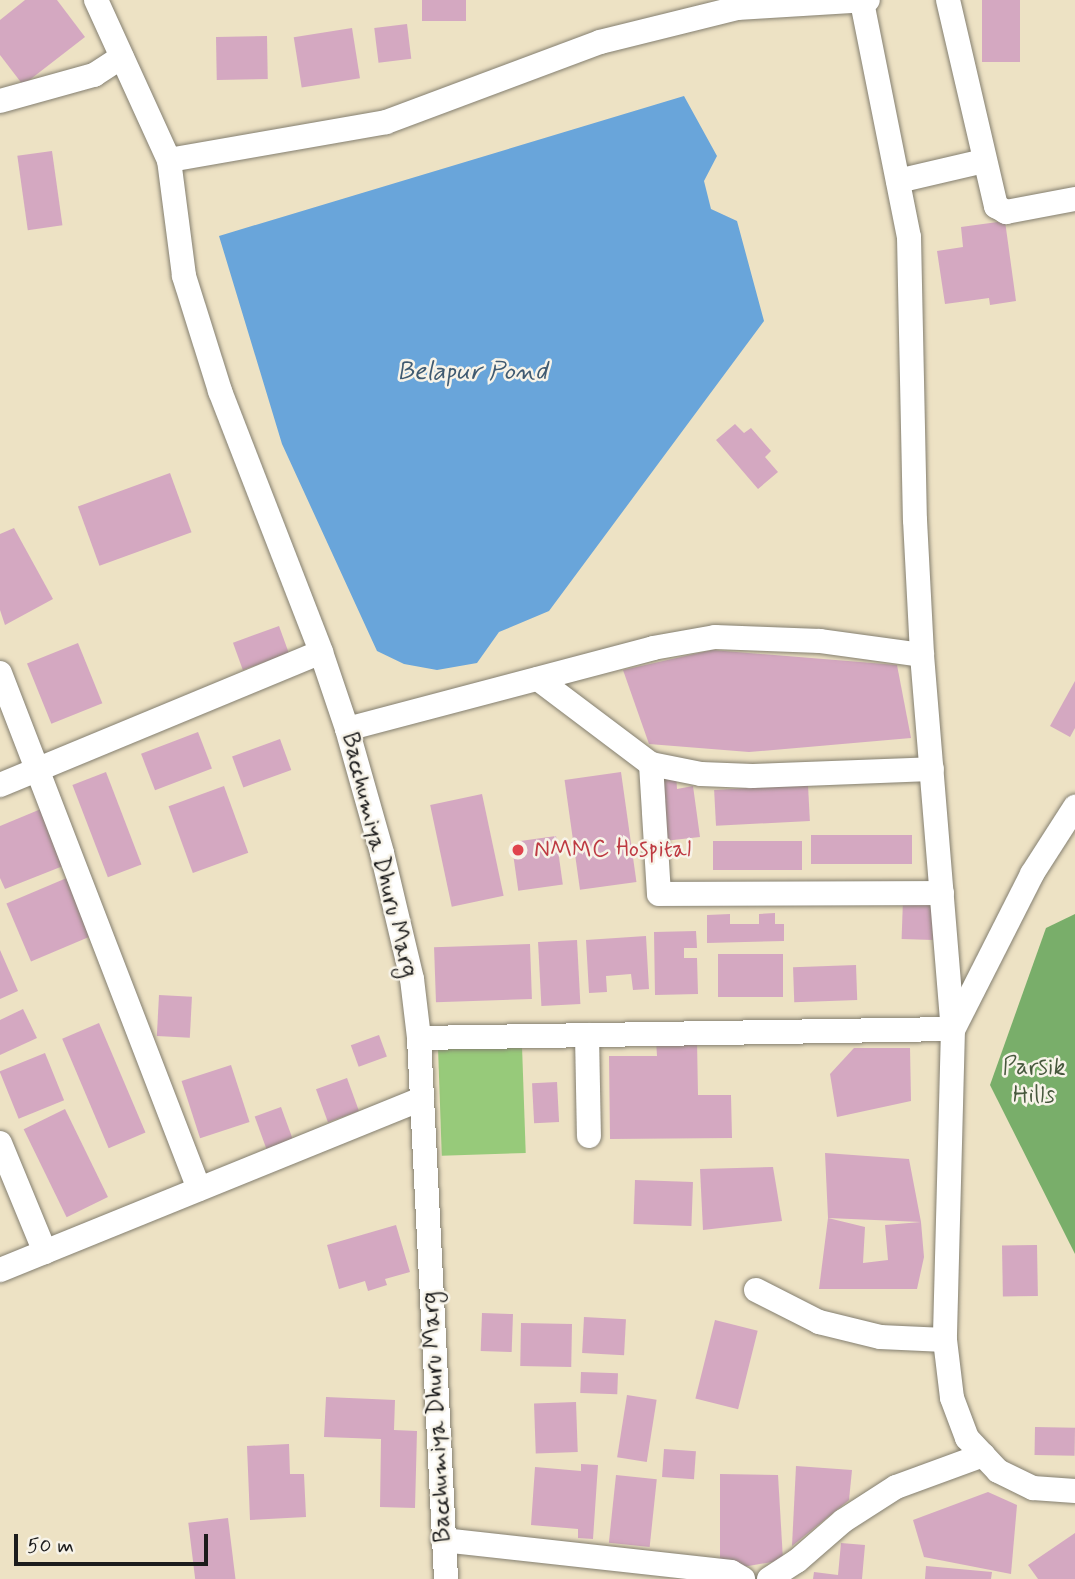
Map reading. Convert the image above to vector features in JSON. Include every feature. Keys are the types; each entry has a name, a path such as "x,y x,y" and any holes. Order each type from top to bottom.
{"street":[{"name":"Bacchumiya Dhuru Marg","path":"96,0 169,160 184,276 220,391 321,652 347,729 382,853 412,979 419,1038 446,1579"},
{"path":"948,0 996,206 1006,212 1075,199"},
{"path":"169,160 386,122 600,42 737,8 865,1 909,250 915,520 922,655 953,1029 945,1340 953,1398 967,1438 998,1471 1033,1488 1075,1491"},
{"path":"0,101 94,75 122,57"},
{"path":"898,181 984,160"},
{"path":"347,729 653,648 715,637 820,641 922,655"},
{"path":"0,785 321,652"},
{"path":"0,673 200,1189"},
{"path":"538,679 651,764 701,774 752,776 932,769"},
{"path":"651,764 659,894 942,893"},
{"path":"953,1029 1032,874 1075,807"},
{"path":"419,1038 953,1029"},
{"path":"587,1035 589,1136"},
{"path":"0,1270 422,1099"},
{"path":"0,1143 45,1252"},
{"path":"756,1290 819,1322 880,1337 945,1340"},
{"path":"769,1579 797,1561 843,1521 896,1487 983,1455"},
{"path":"443,1540 731,1572 743,1579"}],"green space":[{"name":"Parsik Hills","path":"1075,914 1075,1254 990,1085 1046,928"},
{"path":"522,1046 526,1153 442,1156 438,1049"}],"water":[{"name":"Belapur Pond","path":"684,96 717,156 704,181 711,209 737,221 764,321 549,611 499,632 477,663 437,670 404,664 377,651 282,444 219,236"}],"building":[{"path":"25,0 57,0 85,37 23,85 0,55 0,20"},
{"path":"422,0 466,0 466,21 422,21"},
{"path":"982,0 1020,0 1020,62 982,62"},
{"path":"407,24 411,59 379,63 374,28"},
{"path":"352,28 360,78 302,88 294,37"},
{"path":"267,36 268,79 217,80 216,37"},
{"path":"52,151 62,225 28,230 17,156"},
{"path":"1005,221 1016,301 990,305 989,298 945,304 937,251 963,247 961,227"},
{"path":"735,424 744,433 751,428 771,451 765,457 778,472 758,489 716,440"},
{"path":"170,473 192,532 99,566 78,507"},
{"path":"14,528 53,599 5,625 0,610 0,534"},
{"path":"279,626 289,653 243,670 233,643"},
{"path":"78,643 102,703 51,724 27,664"},
{"path":"712,650 897,665 911,738 749,752 649,744 623,670"},
{"path":"1075,681 1075,728 1070,737 1050,726"},
{"path":"198,732 212,768 155,790 141,754"},
{"path":"280,739 291,770 243,787 232,756"},
{"path":"106,772 141,864 108,877 72,785"},
{"path":"621,772 636,882 580,890 565,780"},
{"path":"676,773 677,789 693,786 700,837 664,841 655,776"},
{"path":"808,785 810,821 716,826 714,790"},
{"path":"224,786 248,853 193,873 169,806"},
{"path":"482,794 504,896 452,907 430,805"},
{"path":"41,809 63,866 5,889 0,878 0,826"},
{"path":"811,835 912,835 912,864 811,864"},
{"path":"556,836 563,885 518,891 511,842"},
{"path":"713,841 802,841 802,870 713,870"},
{"path":"69,877 94,935 31,962 6,904"},
{"path":"903,899 935,900 934,940 902,939"},
{"path":"775,913 775,924 784,924 784,941 707,943 707,915 730,914 730,924 759,924 759,914"},
{"path":"696,931 697,948 684,948 684,958 697,958 698,994 655,995 654,932"},
{"path":"646,936 649,989 633,990 631,974 606,976 607,992 589,993 586,940"},
{"path":"577,940 580,1004 541,1006 538,942"},
{"path":"530,944 532,999 436,1002 434,947"},
{"path":"0,950 18,991 0,999"},
{"path":"718,954 783,954 783,997 718,997"},
{"path":"856,965 857,1000 794,1002 793,967"},
{"path":"159,995 192,997 190,1038 157,1036"},
{"path":"23,1009 37,1038 0,1055 0,1020"},
{"path":"99,1023 145,1133 109,1148 62,1039"},
{"path":"379,1035 387,1057 359,1067 351,1045"},
{"path":"656,1040 697,1040 698,1095 731,1095 732,1138 610,1139 609,1056 657,1056"},
{"path":"854,1048 910,1048 911,1101 837,1117 830,1074"},
{"path":"45,1053 64,1100 19,1119 0,1071"},
{"path":"231,1065 250,1122 200,1138 182,1081"},
{"path":"347,1078 359,1111 328,1122 316,1089"},
{"path":"557,1082 559,1122 534,1123 532,1083"},
{"path":"281,1107 295,1145 268,1154 255,1117"},
{"path":"65,1109 108,1197 67,1217 24,1129"},
{"path":"825,1153 909,1159 921,1222 828,1218"},
{"path":"773,1167 782,1221 703,1230 700,1169"},
{"path":"635,1180 693,1182 691,1226 633,1224"},
{"path":"828,1218 865,1227 863,1263 888,1260 885,1225 921,1222 924,1257 917,1289 819,1289"},
{"path":"396,1225 410,1272 385,1279 387,1285 368,1291 365,1281 339,1289 327,1245"},
{"path":"1037,1245 1038,1296 1003,1297 1002,1246"},
{"path":"482,1313 513,1314 512,1352 481,1351"},
{"path":"584,1317 626,1319 624,1355 582,1353"},
{"path":"715,1320 758,1331 738,1409 695,1399"},
{"path":"521,1323 572,1324 571,1367 520,1366"},
{"path":"581,1372 618,1373 617,1394 580,1393"},
{"path":"627,1395 657,1400 647,1462 617,1457"},
{"path":"326,1397 395,1400 394,1430 417,1431 415,1508 380,1507 381,1439 324,1437"},
{"path":"576,1402 578,1452 536,1453 534,1403"},
{"path":"1035,1427 1075,1428 1075,1456 1035,1455"},
{"path":"289,1444 290,1474 304,1474 306,1517 250,1520 247,1446"},
{"path":"664,1449 696,1451 694,1479 662,1477"},
{"path":"581,1464 598,1465 593,1539 578,1538 578,1529 531,1525 535,1467 581,1471"},
{"path":"796,1466 852,1470 849,1500 792,1546"},
{"path":"720,1474 778,1475 783,1560 720,1571"},
{"path":"616,1475 657,1479 650,1547 609,1543"},
{"path":"988,1492 1017,1505 1011,1574 924,1557 913,1520"},
{"path":"228,1518 235,1579 195,1579 188,1523"},
{"path":"1075,1533 1075,1579 1038,1579 1028,1565"},
{"path":"841,1543 865,1545 862,1579 813,1579 814,1572 838,1575"},
{"path":"926,1566 992,1572 991,1579 925,1579"}],"place":[{"name":"NMMC Hospital","path":"518,850"}]}
